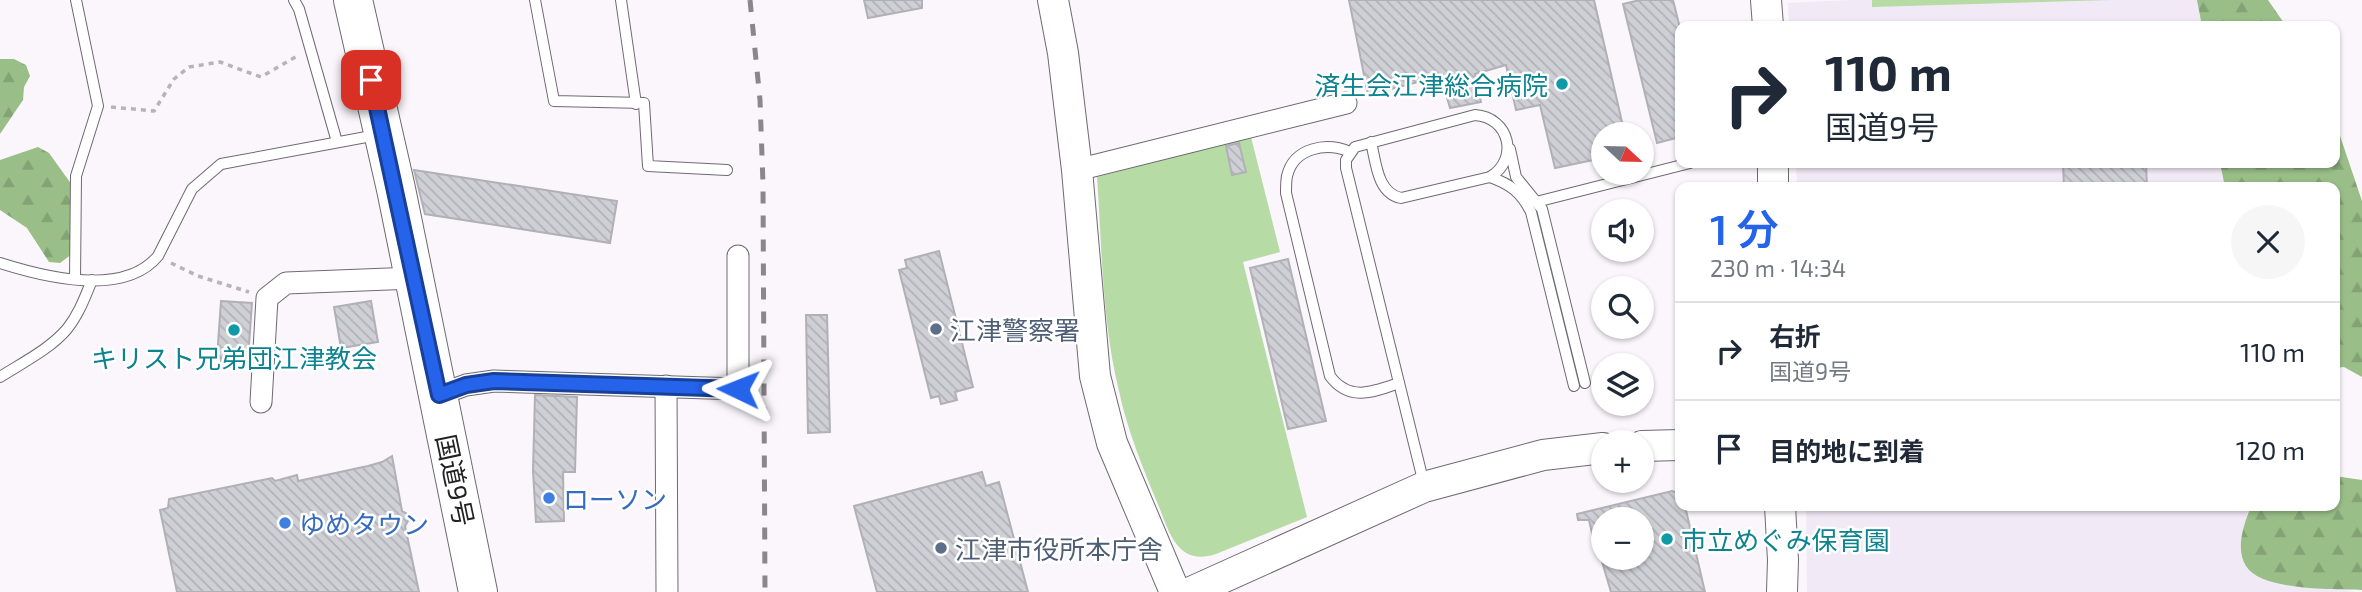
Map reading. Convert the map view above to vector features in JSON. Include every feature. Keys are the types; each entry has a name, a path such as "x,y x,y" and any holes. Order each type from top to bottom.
{"highway":[{"name":"国道9号","path":"353,0 439,395 478,592"}],"street":[{"path":"1053,0 1063,53 1077,170 1095,376 1112,443 1175,592"},
{"path":"1766,0 1768,21"},
{"path":"1077,170 1346,103"},
{"path":"439,395 466,385 494,381 738,389 738,256"},
{"path":"261,402 267,298 286,283 414,278"},
{"path":"666,386 667,592"},
{"path":"1654,446 1675,445"},
{"path":"1191,592 1424,487 1543,455 1591,449"},
{"path":"1780,511 1782,592"}],"lane":[{"path":"75,279 76,176 98,106 76,0"},
{"path":"293,0 299,9 337,142"},
{"path":"535,0 554,102 644,103 648,166 727,170"},
{"path":"621,0 636,104"},
{"path":"1424,487 1346,168 1350,152 1355,147 1371,142 1475,115 1482,115 1498,124 1507,136 1516,177 1542,209 1579,385 1531,212 1522,195 1511,186 1490,177"},
{"path":"0,263 75,279 119,279 134,274 151,265 192,189 221,164 383,134"},
{"path":"1371,142 1382,184 1394,197 1406,197 1490,177 1502,167 1508,144"},
{"path":"1350,152 1336,146 1320,146 1303,154 1287,175 1286,193 1330,376 1338,387 1359,393 1399,383"},
{"path":"1536,202 1675,167"},
{"path":"0,377 53,342 66,330 79,311 92,280"}],"path":[{"path":"98,106 154,111 174,79 189,67 220,62 261,78 310,48"},
{"path":"158,256 198,276 267,298"}],"shaded area":[{"path":"1850,0 2209,0 2211,21 1789,21 1788,3"},
{"path":"1796,168 2227,168 2228,182 1797,182"},
{"path":"1806,511 2247,511 2247,550 2261,573 2355,592 1807,592"}],"green space":[{"path":"1872,0 2111,0 1872,7"},
{"path":"2197,0 2268,0 2283,21 2201,21"},
{"path":"0,59 14,59 26,65 30,76 24,87 23,100 0,134"},
{"path":"2340,136 2362,201 2362,377 2340,367 2340,182 2224,182 2221,168 2340,168"},
{"path":"1251,137 1280,252 1243,262 1307,517 1216,554 1202,557 1183,551 1170,534 1140,461 1122,405 1106,312 1097,177"},
{"path":"38,147 49,153 72,185 72,254 60,263 49,262 27,228 0,210 0,160"},
{"path":"2340,477 2362,480 2362,590 2299,587 2267,580 2254,574 2246,566 2241,552 2243,528 2249,511 2340,511"}],"building":[{"path":"864,0 922,0 922,8 868,18"},
{"name":"済生会江津総合病院","path":"1349,0 1594,0 1622,122 1591,122 1591,160 1555,168 1540,105 1516,110 1506,65 1475,74 1481,102 1450,108 1441,76 1368,95"},
{"path":"1640,0 1673,0 1678,21 1675,21 1675,138 1657,143 1623,4"},
{"path":"1239,143 1246,172 1232,175 1226,146"},
{"path":"2063,168 2146,168 2147,182 2064,182"},
{"path":"414,170 617,201 610,243 425,214"},
{"name":"江津警察署","path":"939,251 973,387 955,392 957,400 941,404 939,396 931,398 899,270 907,268 905,260"},
{"path":"1288,259 1326,421 1288,429 1250,268"},
{"name":"キリスト兄弟団江津教会","path":"221,301 252,303 248,359 242,359 242,365 221,364 221,358 217,358"},
{"path":"371,301 378,342 341,348 334,307"},
{"path":"806,315 827,315 830,432 808,433"},
{"path":"535,395 577,397 575,472 563,472 564,521 536,522 533,471"},
{"name":"ゆめタウン","path":"392,456 402,511 411,516 405,526 419,592 177,592 160,510 168,508 169,499 272,478 275,481 297,475 298,481 368,466"},
{"name":"江津市役所本庁舎","path":"982,472 986,486 999,482 1028,592 877,592 854,506"},
{"name":"市立めぐみ保育園","path":"1675,492 1675,511 1686,511 1705,592 1611,592 1605,570 1654,570 1654,507 1606,507"},
{"name":"市立めぐみ保育園","path":"1591,511 1591,529 1589,520 1578,520 1577,514"}],"railway":[{"path":"750,0 760,100 763,184 765,592"}],"place":[{"name":"済生会江津総合病院","path":"1562,84"},
{"name":"江津警察署","path":"936,329"},
{"name":"キリスト兄弟団江津教会","path":"234,330"},
{"name":"ローソン","path":"549,498"},
{"name":"ゆめタウン","path":"285,523"},
{"name":"市立めぐみ保育園","path":"1667,539"},
{"name":"江津市役所本庁舎","path":"941,548"}],"route":[{"path":"371,80 439,395 466,385 494,381 738,389"}]}
